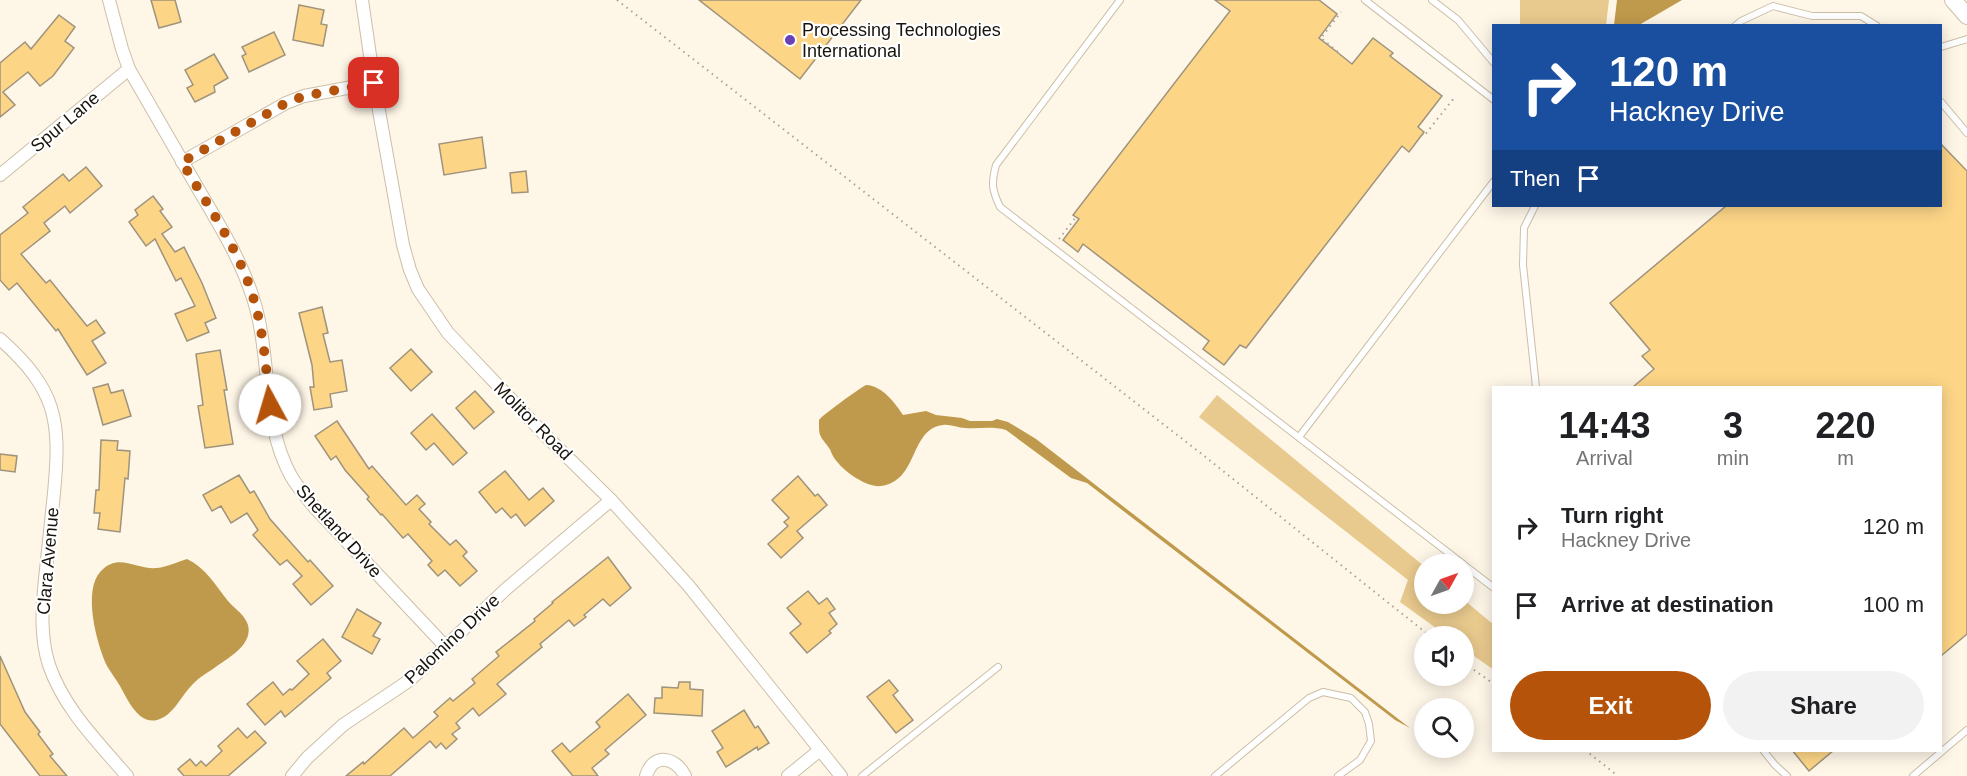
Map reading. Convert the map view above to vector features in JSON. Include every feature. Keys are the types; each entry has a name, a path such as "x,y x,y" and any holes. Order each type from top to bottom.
{"street":[{"name":"Shetland Drive","path":"109,0 129,69 234,251 254,298 261,327 272,424 291,476 316,509 445,646"},
{"name":"Molitor Road","path":"362,0 374,83 403,245 418,289 433,313 456,341 544,434 611,500 688,585 841,776"},
{"path":"1953,0 1967,16"},
{"name":"Spur Lane","path":"0,176 129,69"},
{"path":"182,162 286,103 304,96 374,83"},
{"name":"Clara Avenue","path":"0,339 24,362 41,384 49,400 56,427 58,456 42,610 45,648 49,664 61,692 78,719 127,776"},
{"name":"Palomino Drive","path":"292,776 307,758 343,725 410,680 506,589 611,500"},
{"path":"788,776 820,750"},
{"path":"646,776 653,763 669,760 681,768 685,776"}],"lane":[{"path":"1120,0 996,165 992,181 993,191 1000,207 1449,554"},
{"path":"1365,0 1492,98"},
{"path":"1432,0 1458,20 1492,61"},
{"path":"1737,24 1773,6 1812,16 1861,16 1874,24"},
{"path":"1942,47 1967,39"},
{"path":"1942,103 1967,133"},
{"path":"1299,437 1492,184"},
{"path":"1534,207 1524,228 1522,265 1536,386"},
{"path":"1474,573 1492,587"},
{"path":"862,776 998,667"},
{"path":"1215,776 1309,698 1323,692 1351,698 1365,712 1369,724 1371,741 1360,760 1338,776"},
{"path":"1942,751 1967,730"},
{"path":"1764,752 1774,765 1787,776"},
{"path":"1913,776 1941,752"}],"path":[{"path":"617,0 1203,454 1418,626"},
{"path":"1336,52 1321,38 1341,12"},
{"path":"1422,134 1424,136 1454,98"},
{"path":"1058,241 1076,217"},
{"path":"1474,670 1492,683"},
{"path":"1588,752 1618,776"}],"shaded area":[{"path":"1520,0 1609,0 1606,24 1520,24"},
{"path":"1617,0 1682,0 1641,24 1614,24"},
{"path":"866,385 883,392 903,415 926,411 970,421 997,419 1008,422 1036,439 1410,728 1395,720 1087,483 1071,478 1006,430 943,425 932,429 924,436 902,475 893,482 875,486 854,477 836,461 822,439 819,420"},
{"path":"1217,395 1414,558 1414,612 1400,602 1408,580 1199,417"},
{"path":"187,559 205,572 215,583 247,621 249,632 244,644 195,682 168,714 157,720 150,720 139,715 134,709 107,666 93,618 95,580 101,571 114,563 121,562 157,568"},
{"path":"1474,608 1492,623 1492,669 1474,656 1474,626 1433,626 1417,614 1474,614"}],"building":[{"path":"151,0 175,0 181,22 159,28"},
{"name":"Processing Technologies International","path":"699,0 861,0 800,79"},
{"path":"1215,0 1319,0 1337,14 1319,38 1352,64 1373,38 1393,53 1390,56 1442,96 1418,127 1424,132 1409,152 1402,146 1246,348 1240,345 1224,365 1203,349 1209,341 1083,244 1078,252 1063,240 1079,219 1073,215 1230,11"},
{"path":"299,5 324,10 321,24 327,25 323,46 293,40"},
{"path":"59,15 75,27 65,41 74,48 53,76 40,86 28,72 3,92 15,105 0,117 0,63 25,42 31,49"},
{"path":"274,32 285,55 249,72 242,56 246,54 242,47"},
{"path":"214,54 228,78 214,86 215,92 195,102 187,88 193,85 185,70"},
{"path":"482,137 486,168 444,175 439,144"},
{"path":"1942,145 1967,171 1967,634 1942,655 1942,386 1634,386 1654,369 1642,356 1650,350 1610,303 1725,207 1942,207"},
{"path":"86,167 102,186 70,213 65,206 44,223 50,231 21,254 46,283 50,280 87,326 96,320 105,333 92,341 106,363 87,375 58,329 56,331 17,283 9,290 0,280 0,235 28,213 23,207 63,174 69,181"},
{"path":"526,171 528,192 512,193 510,173"},
{"path":"153,196 163,209 160,211 172,227 162,234 175,252 184,247 216,318 205,323 209,332 187,341 175,314 195,306 181,278 176,281 155,239 146,246 129,222 138,215 135,210"},
{"path":"322,307 328,333 323,334 330,362 342,360 347,391 330,394 332,407 314,410 310,387 314,387 312,365 299,313"},
{"path":"411,349 432,372 411,391 390,368"},
{"path":"220,350 233,444 205,448 198,406 203,405 196,354"},
{"path":"108,384 111,393 123,390 131,416 103,425 93,388"},
{"path":"475,391 494,412 474,429 456,408"},
{"path":"432,414 467,453 453,465 434,443 426,450 411,433"},
{"path":"337,421 369,469 372,466 406,505 417,495 425,504 419,509 431,522 429,524 450,545 456,540 467,552 463,556 477,571 460,586 445,570 438,576 428,565 432,561 408,534 403,538 381,515 336,456 331,460 315,436"},
{"path":"101,440 118,441 117,450 130,451 120,532 98,529 100,513 94,513 96,490 99,490"},
{"path":"0,454 17,456 15,472 0,470"},
{"path":"505,471 529,500 543,488 554,501 525,526 516,514 511,518 502,508 496,513 479,492"},
{"path":"239,475 250,493 254,491 270,519 333,586 311,605 293,584 302,576 287,560 280,565 253,535 258,530 247,513 231,523 221,506 212,511 203,495"},
{"path":"798,476 815,496 818,494 827,505 797,531 803,538 781,558 768,544 788,526 784,522 789,518 772,500"},
{"path":"608,557 631,588 610,606 603,599 574,626 569,620 540,644 542,647 497,684 506,694 479,716 473,708 456,723 460,728 452,734 457,739 446,749 441,743 436,748 430,741 390,776 346,776 363,762 364,764 404,728 413,738 438,716 434,712 450,698 453,701 475,683 472,679 499,656 496,652 535,621 534,619 552,602"},
{"path":"808,591 819,604 827,598 835,609 829,613 837,624 829,631 831,633 807,653 790,633 801,624 787,608"},
{"path":"357,609 381,623 373,636 380,639 372,654 342,637"},
{"path":"323,639 341,661 327,673 331,678 285,717 281,711 265,725 247,704 273,682 283,695 290,689 292,690 309,674 297,661"},
{"path":"0,656 25,712 53,754 50,756 67,776 40,776 0,724"},
{"path":"889,680 898,691 893,695 913,720 896,733 867,697"},
{"path":"679,682 690,682 690,689 703,690 702,716 654,713 655,698 662,698 662,687 678,688"},
{"path":"628,694 646,715 605,750 609,754 592,768 598,776 573,776 552,751 562,743 570,752 600,727 596,722"},
{"path":"744,710 755,728 758,726 769,743 758,750 757,747 726,767 717,752 723,748 712,731"},
{"path":"238,728 247,738 255,731 266,743 228,776 184,776 178,769 190,759 196,766 201,761 206,766 222,751 218,746"},
{"path":"1794,752 1832,752 1809,771"}],"place":[{"name":"Processing Technologies International","path":"790,40"}],"route":[{"path":"270,405 261,327 254,298 234,251 182,162 286,103 304,96 374,83"}]}
